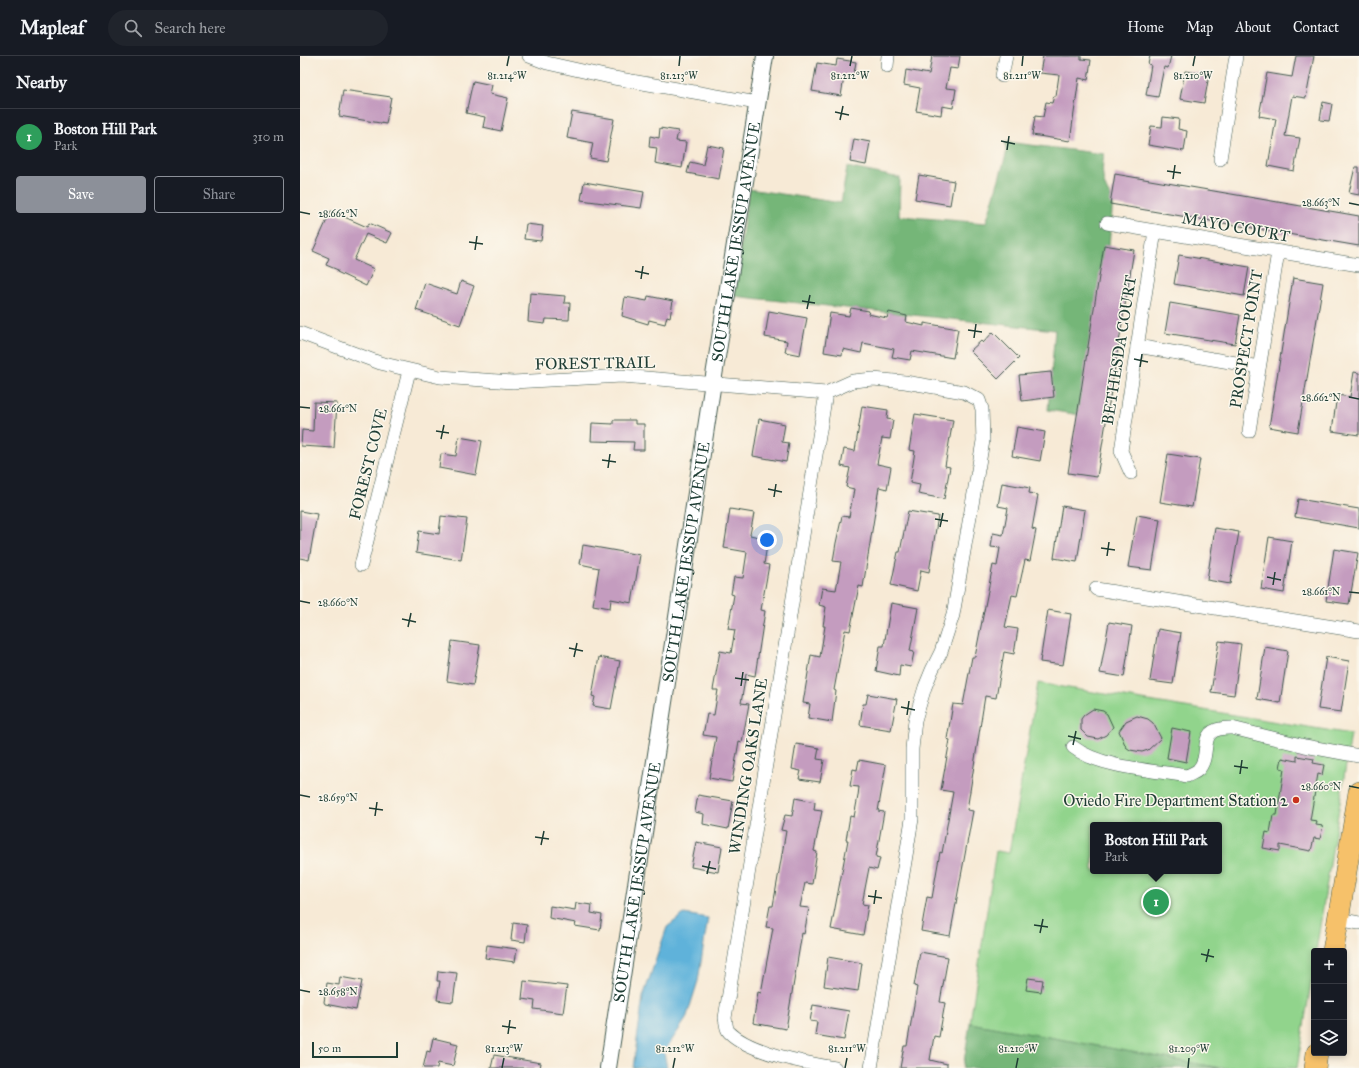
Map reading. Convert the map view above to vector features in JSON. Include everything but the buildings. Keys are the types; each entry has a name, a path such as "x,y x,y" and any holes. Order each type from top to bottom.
{"main road":[{"path":"1333,948 1359,792"},
{"path":"1315,1068 1317,1056"}],"street":[{"path":"529,56 547,63 614,78 757,104"},
{"name":"SOUTH LAKE JESSUP AVENUE","path":"608,1068 713,382 765,56"},
{"path":"1002,76 1006,56"},
{"path":"1220,159 1236,56"},
{"name":"MAYO COURT","path":"1107,223 1359,265"},
{"name":"BETHESDA COURT","path":"1131,472 1121,451 1155,231"},
{"name":"PROSPECT POINT","path":"1249,431 1278,252"},
{"name":"FOREST TRAIL","path":"300,332 380,363 409,371 440,377 513,382 622,376 713,382 826,393 853,381 873,379 905,382 964,392 979,400 982,409 982,441 953,615 941,652 925,687 915,720 912,749 912,819 870,1068"},
{"path":"1137,346 1259,367"},
{"name":"FOREST COVE","path":"361,565 409,371"},
{"name":"WINDING OAKS LANE","path":"826,393 724,1018 728,1031 738,1040 766,1052 835,1068"},
{"path":"1096,589 1359,631"},
{"path":"1073,746 1084,755 1098,761 1187,776 1198,770 1205,755 1206,741 1211,733 1220,728 1232,728 1305,746 1359,756"},
{"path":"1338,919 1359,923"}],"green space":[{"path":"1006,142 1104,154 1103,178 1109,195 1113,200 1098,372 1087,416 1048,410 1055,330 733,296 749,189 841,203 847,167 900,178 899,216 986,223 1006,155"},
{"path":"1038,683 1351,734 1316,948 1311,948 1311,983 1297,1068 1220,1068 970,1023 996,851 1009,853"},
{"path":"970,1023 1220,1068 963,1068"}],"water":[{"path":"684,914 708,918 698,981 686,1019 664,1052 667,1068 633,1068 643,997 667,927"}],"place":[{"name":"Oviedo Fire Department Station 2","path":"1296,800"},
{"name":"Boston Hill Park","path":"1156,902"}]}
